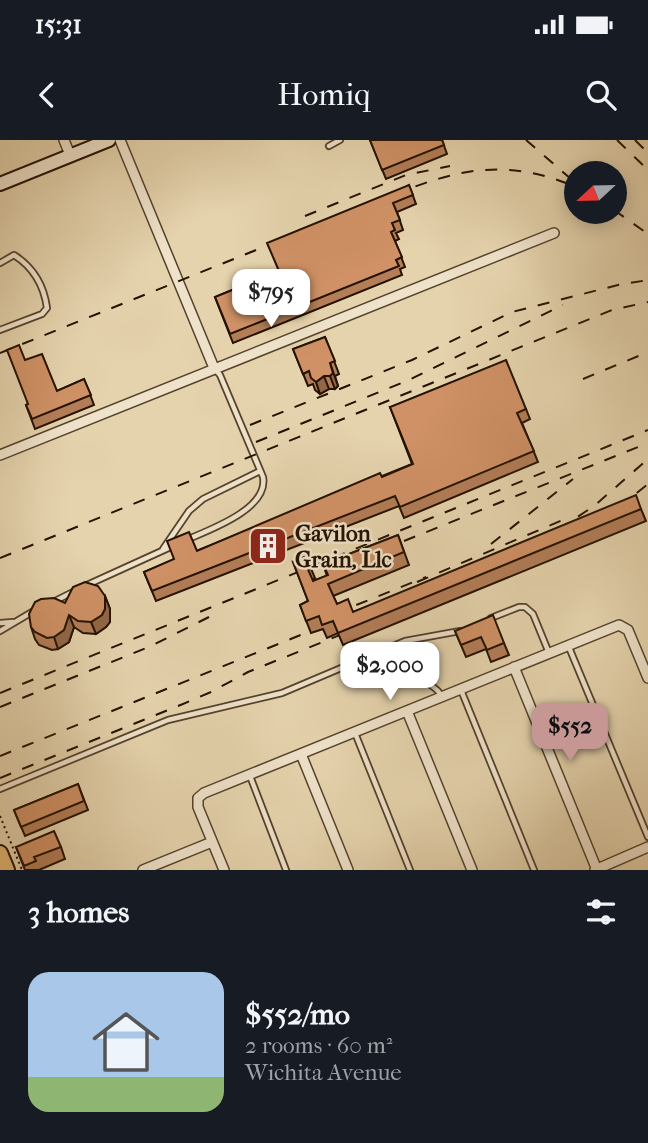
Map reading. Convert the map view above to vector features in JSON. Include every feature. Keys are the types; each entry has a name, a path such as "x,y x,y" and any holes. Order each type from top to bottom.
{"highway":[{"path":"0,853 7,870"}],"main road":[{"path":"0,184 108,140"}],"street":[{"path":"64,140 71,155"},
{"path":"120,140 214,368"},
{"path":"0,455 554,233"},
{"path":"223,870 197,802 201,795 223,785 619,625 628,630 648,678"},
{"path":"514,667 596,870 648,847"},
{"path":"407,711 472,870"},
{"path":"300,754 348,870"},
{"path":"143,870 212,842"}],"lane":[{"path":"329,146 340,140"},
{"path":"0,263 14,255 28,264 45,293 47,308 42,314 0,330"},
{"path":"47,604 163,549 215,528 261,496 264,484 260,471 220,375 214,368"},
{"path":"163,549 190,511 203,499 260,471"},
{"path":"482,622 525,607 533,614 549,653"},
{"path":"0,631 36,610"},
{"path":"0,623 14,622"},
{"path":"0,789 168,720 282,694 405,641 448,635 469,628"},
{"path":"568,645 648,837"},
{"path":"345,667 365,665 407,676 435,687 442,697"},
{"path":"461,690 534,870"},
{"path":"355,732 410,870"},
{"path":"249,775 286,870"}],"path":[{"path":"0,816 22,870"}],"building":[{"path":"370,140 442,140 444,145 382,170"},
{"path":"409,185 413,195 393,203 400,220 392,223 395,230 391,232 402,257 396,260 399,266 230,334 215,297 279,271 267,243"},
{"path":"325,337 335,361 330,363 333,373 316,382 309,371 303,374 293,349"},
{"path":"19,345 25,360 42,354 57,391 84,379 91,395 32,419 7,350"},
{"path":"506,360 526,409 517,413 534,451 400,507 395,496 152,591 144,572 174,559 167,541 189,532 197,551 380,473 382,477 413,464 390,407"},
{"path":"636,495 641,509 338,633 333,621 322,625 319,616 306,621 300,605 308,601 293,562 304,557 310,566 307,567 313,581 328,575 323,564 398,535 404,552 328,584 337,604 348,599 353,612"},
{"path":"85,582 98,586 105,596 102,615 91,622 78,621 69,615 64,630 54,637 47,638 35,632 31,627 29,614 35,602 54,598 65,603 73,587"},
{"path":"493,615 504,643 487,650 481,637 461,645 455,631"},
{"path":"78,784 84,801 21,827 14,810"},
{"path":"54,831 61,847 34,857 36,861 24,866 16,847"}],"railway":[{"path":"526,140 564,173"},
{"path":"617,140 648,170"},
{"path":"635,140 648,153"},
{"path":"305,216 406,175 450,166"},
{"path":"393,195 440,178 484,170 528,172 564,183"},
{"path":"627,219 648,234"},
{"path":"0,353 286,238"},
{"path":"250,425 412,360 512,312 648,280"},
{"path":"0,558 612,310 648,302"},
{"path":"256,442 409,380 563,305"},
{"path":"583,379 648,352"},
{"path":"0,693 648,430"},
{"path":"404,541 648,443"},
{"path":"558,530 594,506 648,459"},
{"path":"491,544 573,479"},
{"path":"618,508 648,484"},
{"path":"417,582 565,519"},
{"path":"334,614 426,577"},
{"path":"0,707 151,646 209,617"},
{"path":"0,756 328,624"},
{"path":"0,778 183,704 248,672 355,629"}],"place":[{"name":"Gavilon Grain, Llc","path":"268,546"}]}
